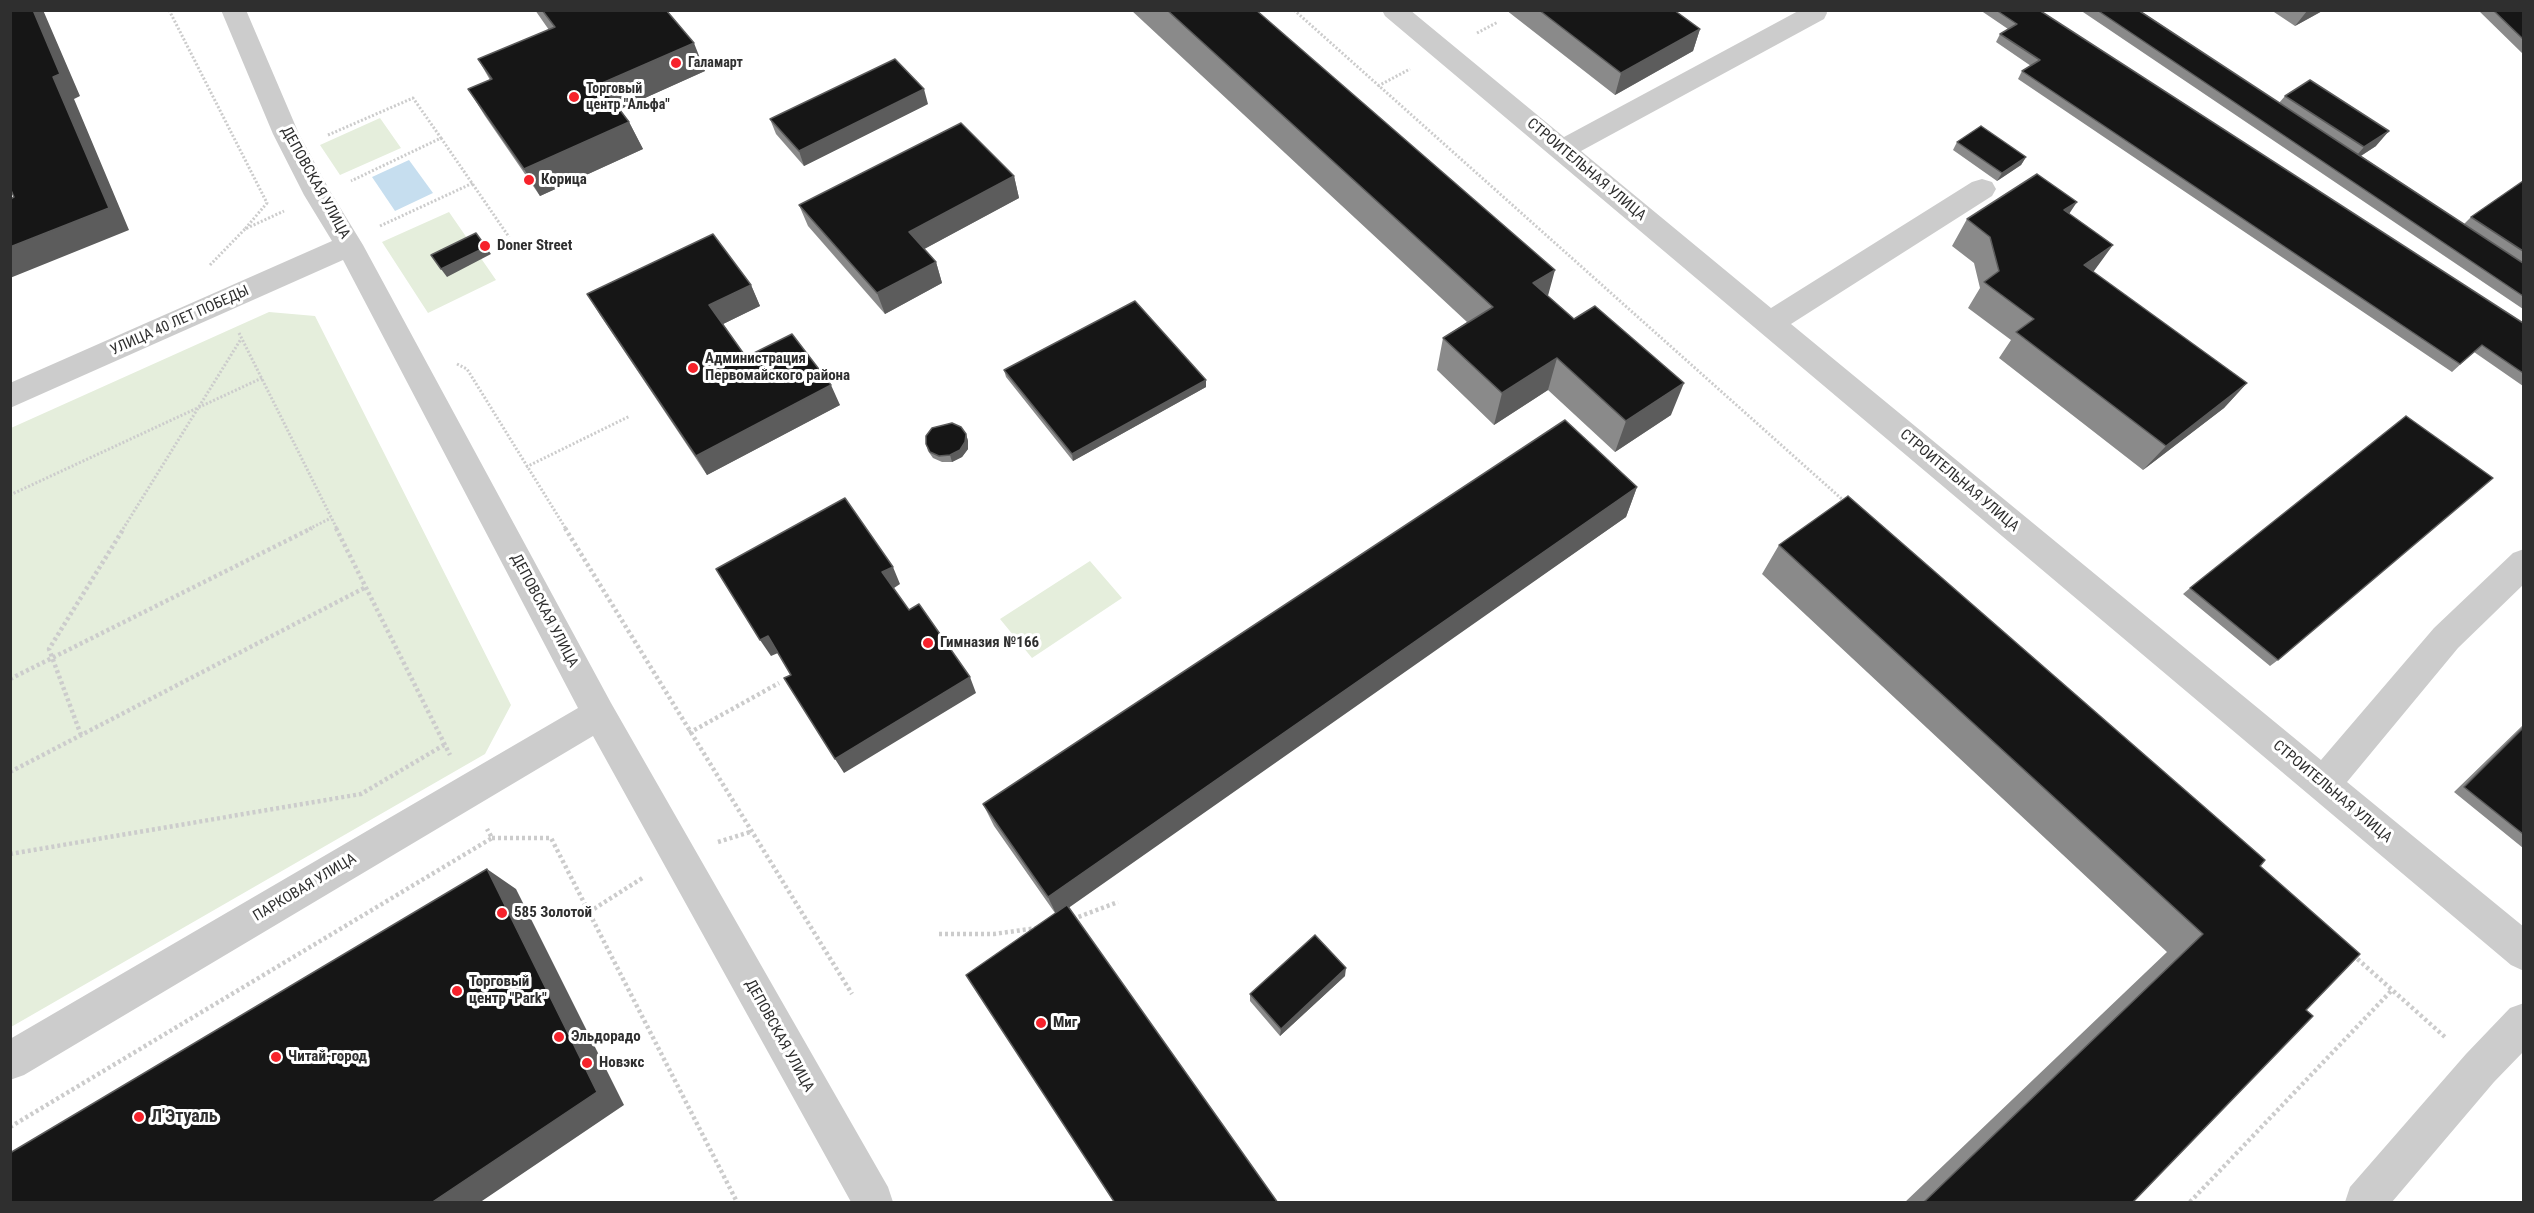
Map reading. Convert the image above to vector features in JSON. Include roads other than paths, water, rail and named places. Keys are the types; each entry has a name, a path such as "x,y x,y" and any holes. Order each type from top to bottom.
{"street":[{"name":"ДЕПОВСКАЯ УЛИЦА","path":"233,10 286,134 318,195 361,237 600,714 873,1203"},
{"name":"СТРОИТЕЛЬНАЯ УЛИЦА","path":"1394,10 2523,952"},
{"path":"1562,150 1815,13"},
{"path":"1770,323 1982,189"},
{"name":"УЛИЦА 40 ЛЕТ ПОБЕДЫ","path":"10,396 223,302 361,237"},
{"path":"2323,784 2446,638 2523,563"},
{"name":"ПАРКОВАЯ УЛИЦА","path":"10,1061 600,714"},
{"path":"2366,1203 2480,1068 2523,1022"}],"water":[{"path":"409,160 433,193 395,211 372,177"}],"place":[{"name":"Галамарт","path":"676,63"},
{"name":"Торговый центр \"Альфа\"","path":"574,97"},
{"name":"Корица","path":"529,180"},
{"name":"Doner Street","path":"485,246"},
{"name":"Администрация Первомайского района","path":"693,368"},
{"name":"Гимназия №166","path":"928,643"},
{"name":"585 Золотой","path":"502,913"},
{"name":"Торговый центр \"Park\"","path":"457,991"},
{"name":"Миг","path":"1041,1023"},
{"name":"Эльдорадо","path":"559,1037"},
{"name":"Читай-город","path":"276,1057"},
{"name":"Новэкс","path":"587,1063"},
{"name":"Л'Этуаль","path":"139,1117"}]}
